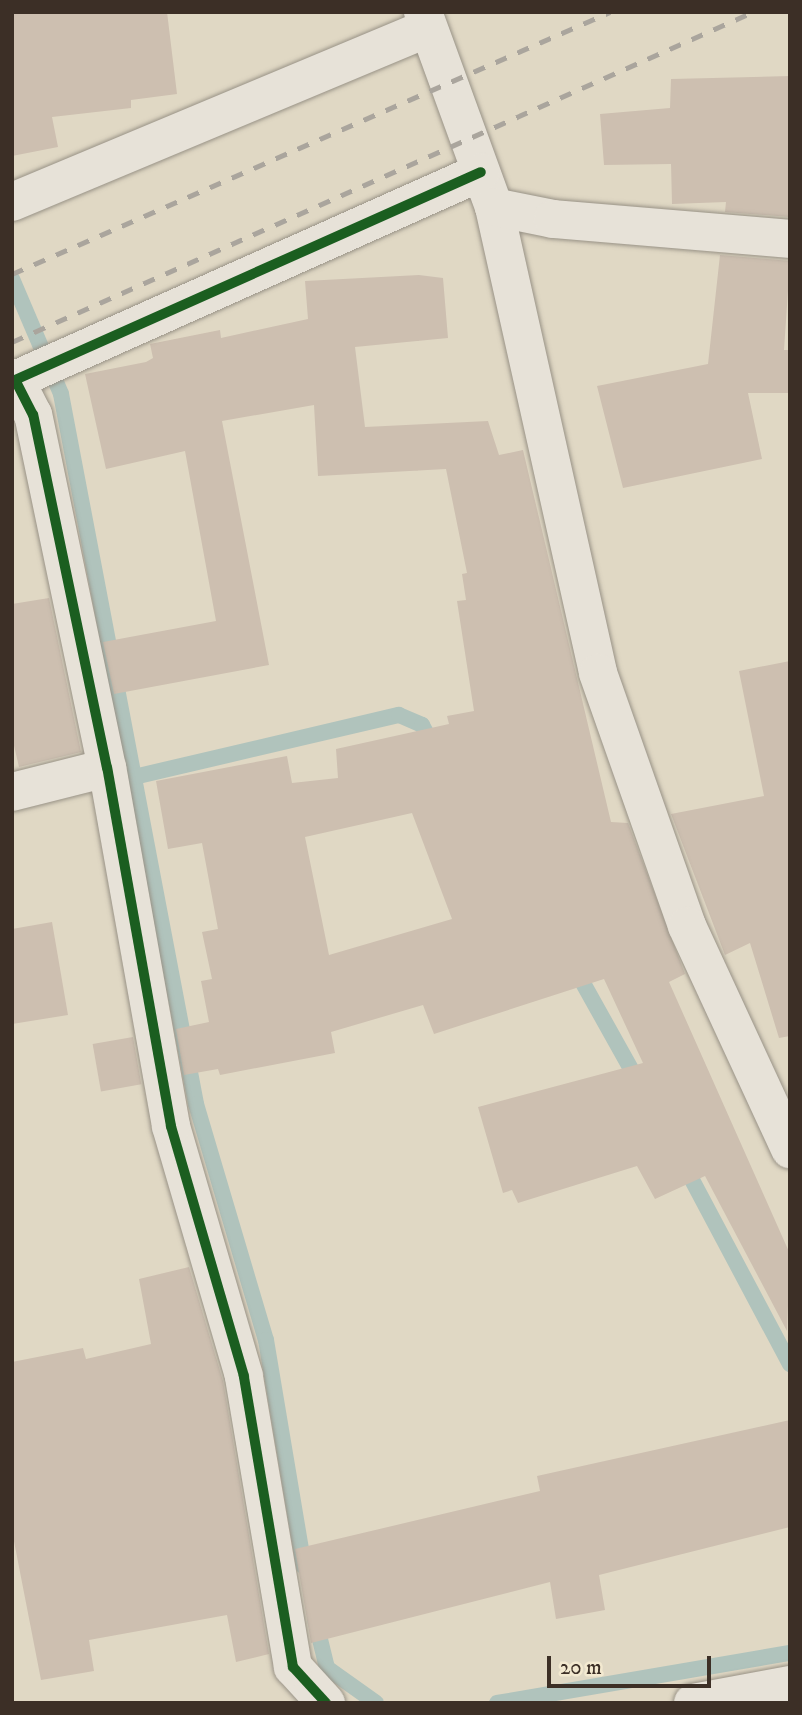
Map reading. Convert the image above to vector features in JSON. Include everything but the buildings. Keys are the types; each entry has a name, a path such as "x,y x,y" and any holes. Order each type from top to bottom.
{"street":[{"path":"12,202 426,20 488,190 598,673 687,926 790,1149"},
{"path":"327,1703 293,1667 244,1376 171,1126 107,768 33,415 15,380 488,190 553,219 790,239"},
{"path":"12,792 107,768"},
{"path":"693,1703 790,1685"}],"waterway":[{"path":"12,279 61,394 196,1104 266,1340 304,1567"},
{"path":"134,777 399,715 422,725 434,748"},
{"path":"574,967 640,1085"},
{"path":"683,1163 790,1364"},
{"path":"315,1619 327,1668 376,1703"},
{"path":"497,1703 790,1653"}],"railway":[{"path":"12,274 610,12"},
{"path":"12,342 753,12"}],"cycle path":[{"path":"326,1703 293,1667 244,1376 171,1126 107,768 33,415 15,380 481,172"}]}
